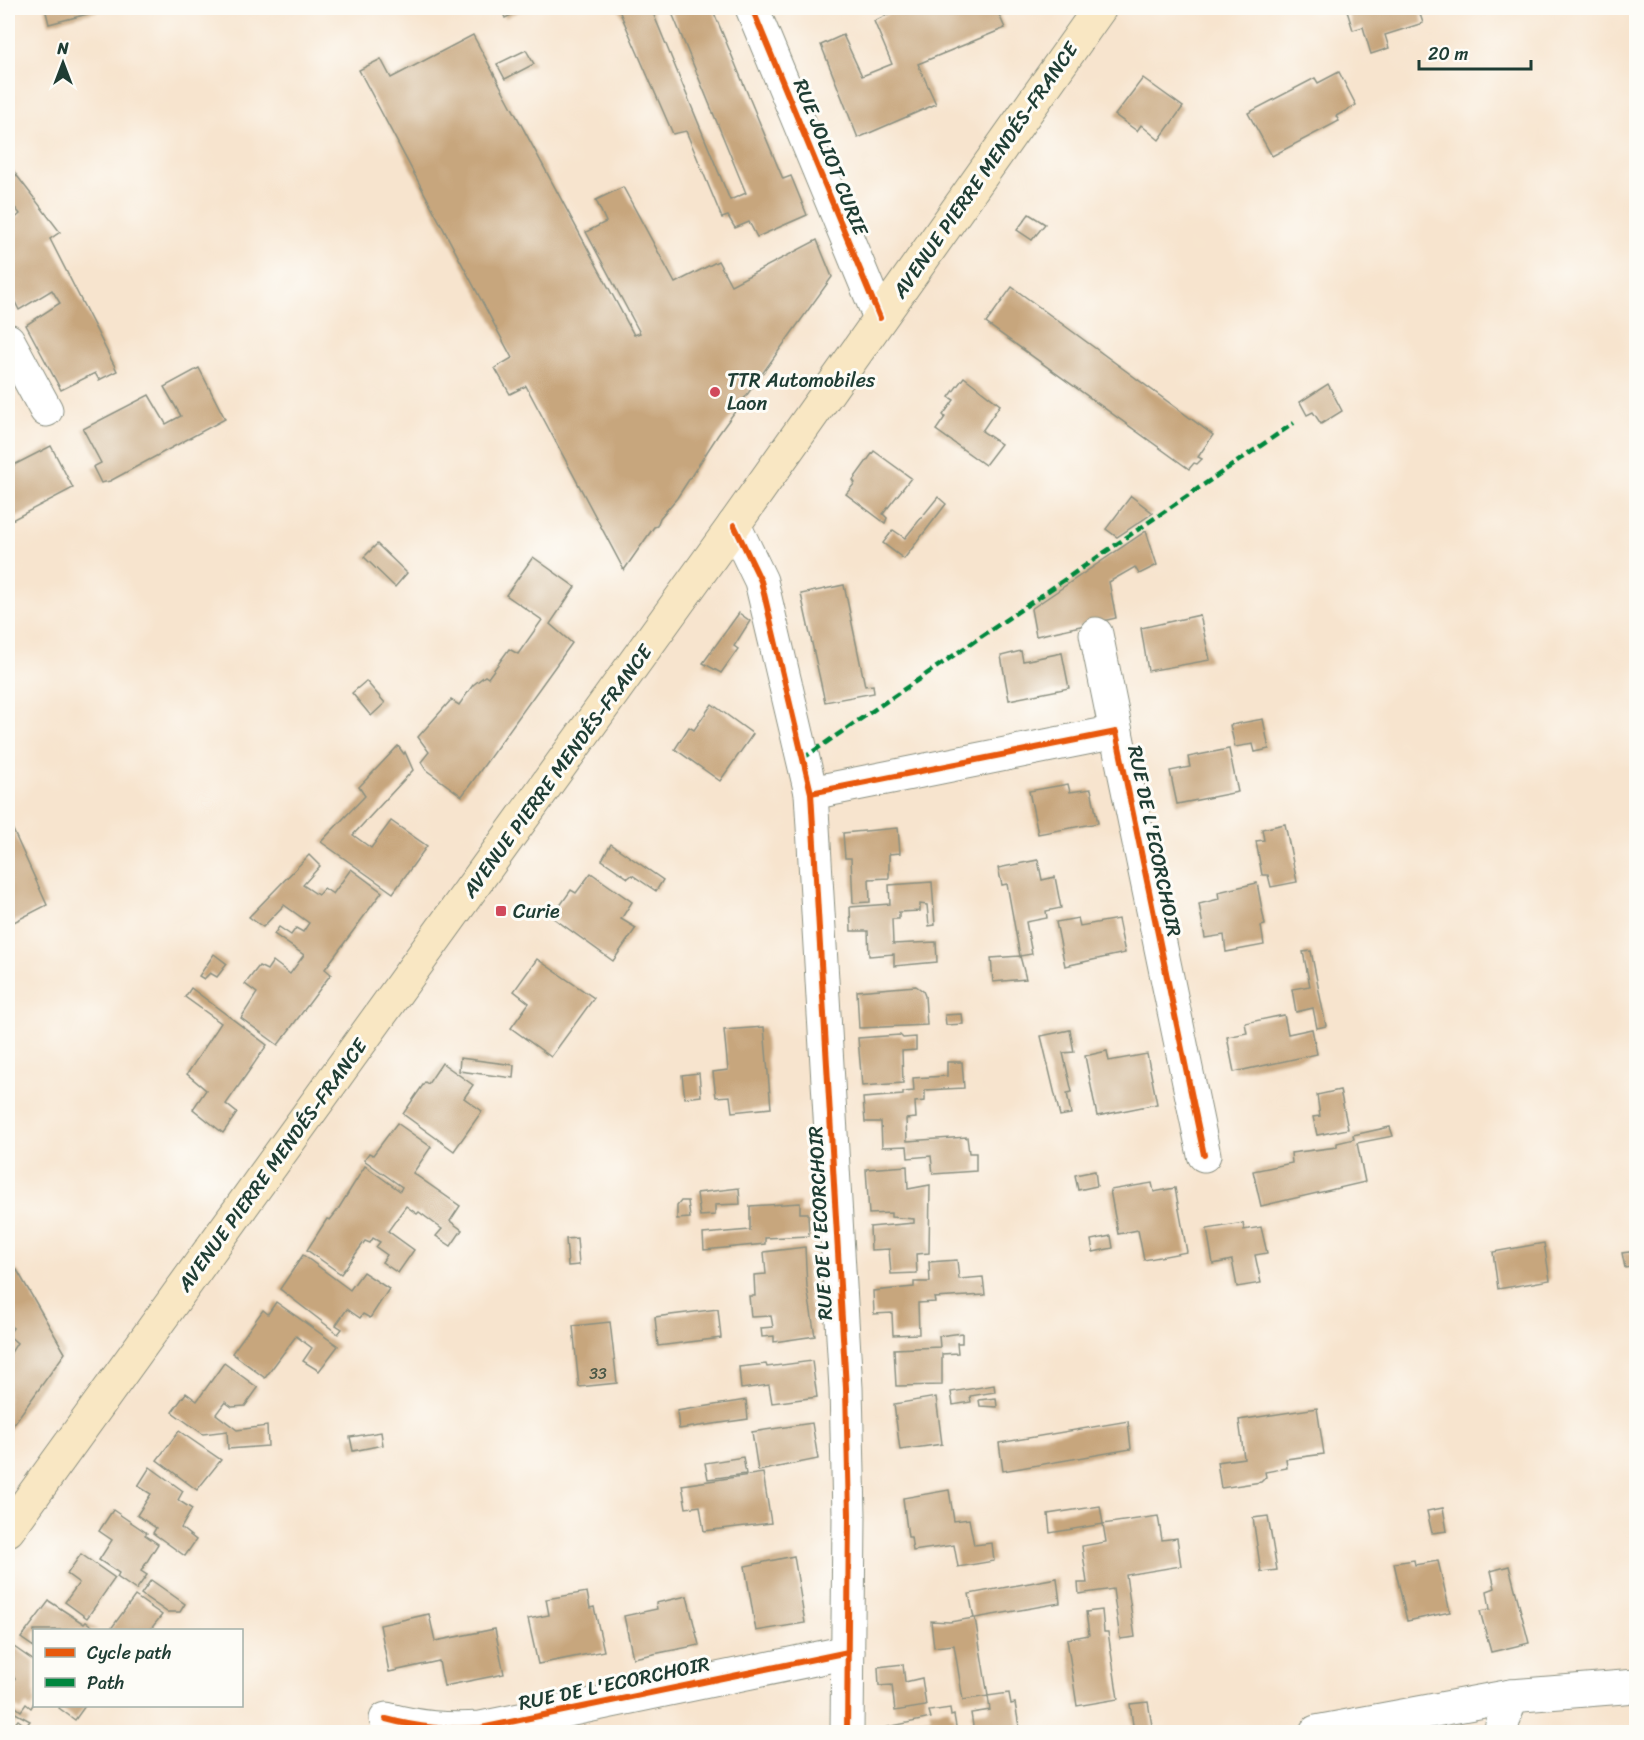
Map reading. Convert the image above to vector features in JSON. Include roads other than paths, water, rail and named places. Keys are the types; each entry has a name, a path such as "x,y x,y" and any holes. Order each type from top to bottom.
{"main road":[{"name":"AVENUE PIERRE MENDÉS-FRANCE","path":"8,1530 734,525 1100,8"}],"street":[{"name":"RUE JOLIOT CURIE","path":"752,8 880,318"},
{"path":"8,340 46,410"},
{"name":"RUE DE L'ECORCHOIR","path":"734,525 761,581 811,793 846,1388 849,1515 846,1732"},
{"path":"1096,634 1116,732"},
{"name":"RUE DE L'ECORCHOIR","path":"811,793 1116,732 1204,1155"},
{"name":"RUE DE L'ECORCHOIR","path":"386,1719 415,1727 444,1730 481,1728 848,1652"},
{"path":"1316,1732 1511,1696 1636,1686"},
{"path":"1500,1732 1511,1696"}],"place":[{"name":"TTR Automobiles Laon","path":"715,392"},
{"name":"Curie","path":"501,911"}]}
